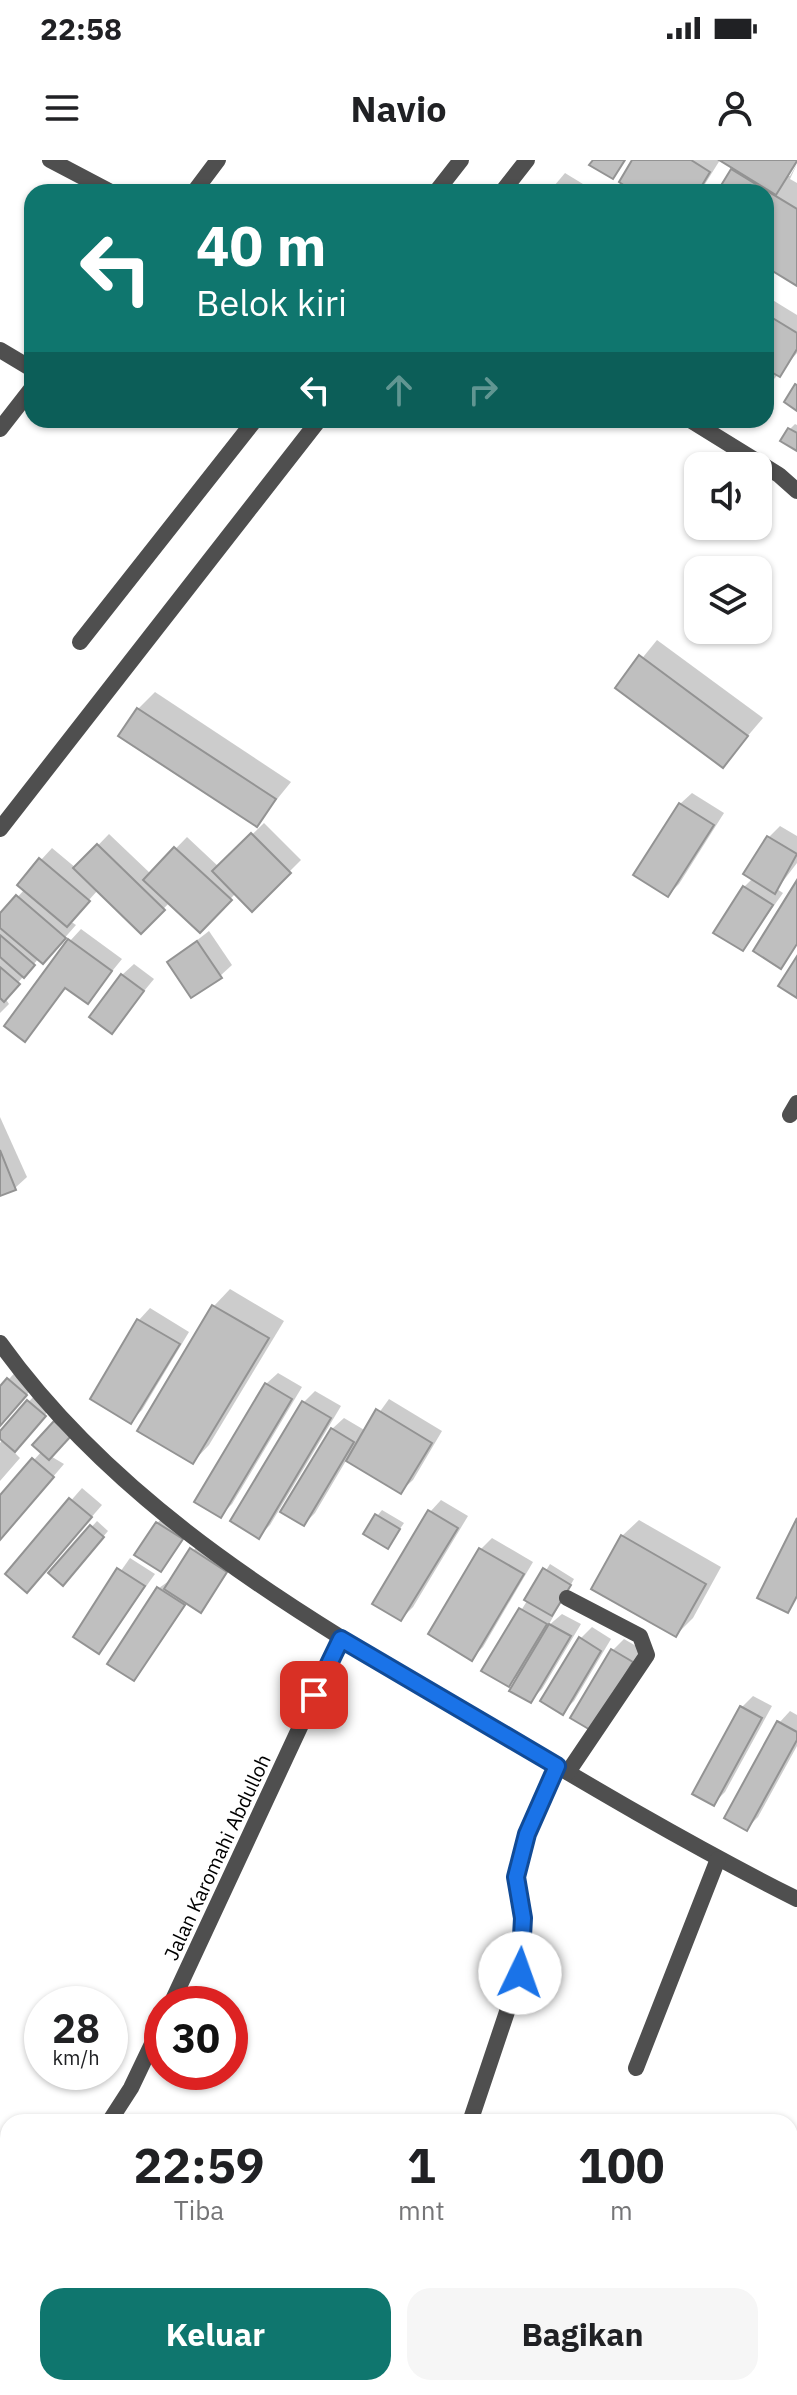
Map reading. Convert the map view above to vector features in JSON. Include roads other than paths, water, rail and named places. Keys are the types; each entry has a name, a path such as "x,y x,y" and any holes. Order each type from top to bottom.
{"street":[{"path":"50,160 96,184"},
{"path":"200,184 218,160"},
{"path":"442,184 461,160"},
{"path":"508,184 527,160"},
{"path":"0,350 24,364"},
{"path":"0,429 24,398"},
{"path":"80,642 249,428"},
{"path":"0,829 313,428"},
{"path":"703,428 779,475 797,491"},
{"path":"0,1343 72,1431 202,1547 341,1639 718,1859 797,1899"},
{"path":"473,2114 520,1973 523,1918 516,1877 527,1834 562,1769 647,1655 640,1636 567,1598"},
{"name":"Jalan Karomahi Abdulloh","path":"179,1986 341,1639"},
{"path":"636,2068 718,1859"},
{"path":"114,2114 144,2061"}]}
